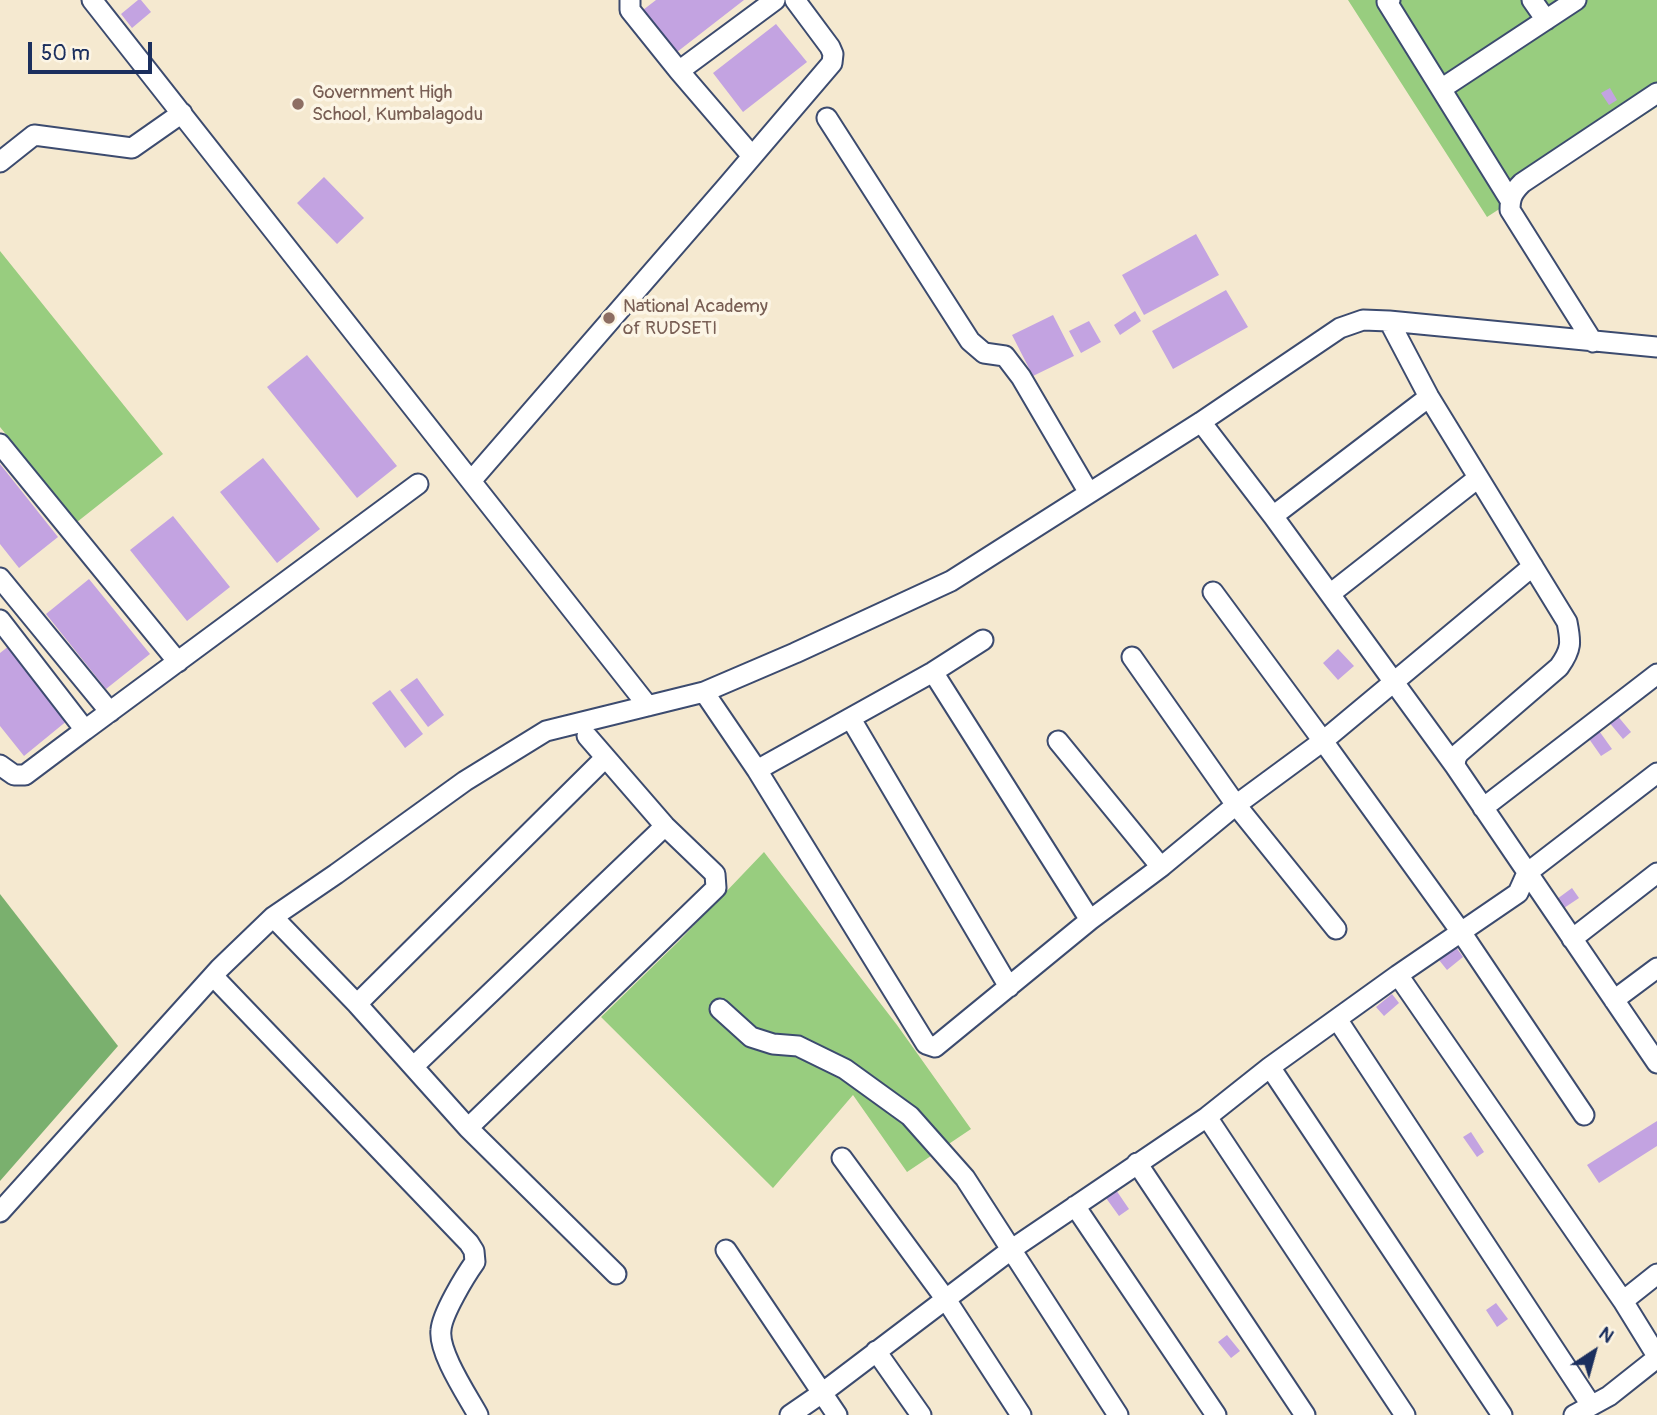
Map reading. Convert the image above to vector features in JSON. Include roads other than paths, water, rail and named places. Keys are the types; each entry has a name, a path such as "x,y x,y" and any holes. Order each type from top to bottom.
{"street":[{"path":"92,0 648,706"},
{"path":"630,0 630,10 752,156"},
{"path":"679,71 775,0"},
{"path":"471,481 832,63 834,54 830,47 794,0"},
{"path":"1390,0 1387,2 1510,200"},
{"path":"1532,0 1545,20"},
{"path":"1441,89 1576,0"},
{"path":"1593,342 1510,210 1510,200 1513,192 1522,183 1657,93"},
{"path":"0,162 34,135 132,148 181,113"},
{"path":"827,118 970,341 984,353 1005,356 1021,377 1089,494"},
{"path":"0,1212 213,976 273,917 465,781 546,731 704,692 951,581 1201,422 1340,328 1363,320 1657,347"},
{"path":"1388,321 1429,397 1567,622 1571,640 1568,655 1559,667 1459,753 1455,766"},
{"path":"1273,516 1429,397"},
{"path":"1201,422 1455,766 1657,1063"},
{"path":"0,444 178,662"},
{"path":"1330,594 1478,478"},
{"path":"0,765 13,775 25,775 418,484"},
{"path":"704,692 757,770 926,1044 935,1047 1090,920 1161,867 1236,805 1323,741 1533,566"},
{"path":"0,578 110,712"},
{"path":"1213,592 1461,932 1584,1115"},
{"path":"3,631 85,730"},
{"path":"757,770 851,719 983,640"},
{"path":"1132,657 1236,805 1336,929"},
{"path":"933,671 1090,920"},
{"path":"1483,807 1657,674"},
{"path":"851,719 1009,987"},
{"path":"468,1128 716,888 715,874 665,825 587,736"},
{"path":"1058,741 1161,867"},
{"path":"357,1004 605,758"},
{"path":"790,1415 1012,1250 1207,1117 1270,1067 1518,893 1527,873 1657,773"},
{"path":"414,1066 665,825"},
{"path":"1572,939 1657,873"},
{"path":"273,917 357,1004 468,1128 616,1274"},
{"path":"1614,1000 1657,968"},
{"path":"1338,1019 1582,1410 1609,1396 1657,1357 1623,1301 1398,975"},
{"path":"213,976 474,1251 475,1262 444,1317 440,1331 442,1346 478,1415"},
{"path":"720,1009 751,1037 774,1044 798,1046 845,1069 909,1116 965,1178 1118,1415"},
{"path":"1270,1067 1502,1415"},
{"path":"1207,1117 1405,1415"},
{"path":"842,1158 945,1300 1021,1415"},
{"path":"1137,1163 1305,1415"},
{"path":"1075,1206 1216,1415"},
{"path":"726,1250 837,1415"},
{"path":"1623,1301 1657,1274"},
{"path":"876,1352 921,1415"},
{"path":"1609,1396 1616,1415"}],"place":[{"name":"Government High School, Kumbalagodu","path":"298,104"},
{"name":"National Academy of RUDSETI","path":"609,318"}]}
